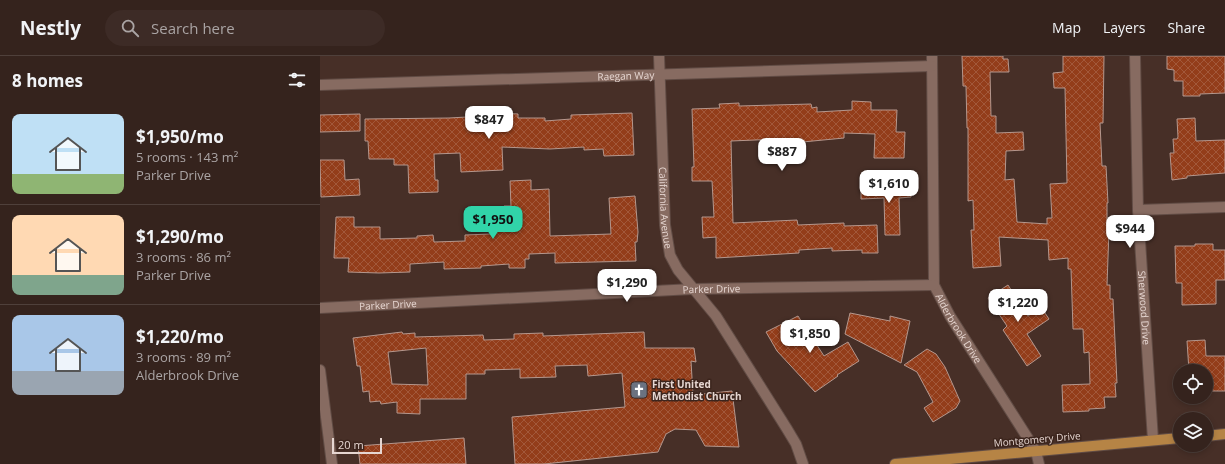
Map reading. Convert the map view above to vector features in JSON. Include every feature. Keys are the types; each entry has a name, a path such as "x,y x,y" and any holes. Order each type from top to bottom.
{"main road":[{"path":"1213,435 1225,434"},
{"name":"Montgomery Drive","path":"895,464 1173,439"}],"street":[{"name":"California Avenue","path":"659,56 665,225 670,255 678,270 716,316 796,444 803,464"},
{"name":"Sherwood Drive","path":"1135,56 1138,210 1153,440"},
{"name":"Raegan Way","path":"320,85 660,74 932,61"},
{"name":"Alderbrook Drive","path":"932,61 934,285 950,316 1036,451 1039,464"},
{"path":"1138,210 1225,206"},
{"name":"Parker Drive","path":"320,308 693,289 934,285"},
{"path":"320,370 332,464"}],"building":[{"path":"962,56 1003,56 1003,59 1008,59 1009,72 990,72 991,116 996,116 996,133 1023,132 1024,150 1006,151 1005,180 1014,179 1017,222 1047,224 1047,218 1052,218 1050,184 1067,183 1065,88 1054,88 1053,73 1063,72 1063,56 1104,56 1103,123 1100,123 1102,166 1106,166 1108,203 1107,230 1109,230 1107,285 1110,285 1110,299 1113,299 1117,383 1115,383 1116,397 1104,397 1105,408 1089,409 1089,411 1063,412 1062,385 1090,384 1089,352 1084,353 1083,329 1073,329 1071,269 1068,269 1068,258 1049,260 1048,240 999,237 1001,266 973,268 971,230 974,230 973,200 968,201 968,128 966,86 963,86"},
{"path":"1167,56 1225,56 1225,93 1200,94 1200,96 1183,96 1183,81 1174,81 1174,70 1167,69"},
{"path":"852,101 871,102 871,110 897,110 896,132 905,132 904,158 874,158 875,134 844,133 844,138 792,143 792,151 780,151 779,139 731,141 733,223 797,220 798,225 844,223 844,226 877,225 878,253 862,253 862,250 832,251 832,248 799,250 799,253 716,258 716,237 703,238 702,217 714,217 712,181 692,181 692,167 694,167 692,109 720,108 719,104 739,103 739,106 811,104 812,108 817,107 817,112 852,110"},
{"path":"502,113 518,114 518,118 545,118 545,121 571,119 571,115 632,113 634,155 604,156 603,149 584,150 584,147 550,149 502,147 503,170 461,172 460,153 434,154 435,180 438,180 438,192 409,193 408,165 394,165 394,159 369,159 368,141 365,141 365,119 449,118 502,115"},
{"path":"360,114 360,131 320,132 320,115"},
{"path":"1195,118 1196,141 1225,140 1225,173 1187,176 1187,178 1172,180 1170,153 1174,153 1173,139 1177,139 1178,137 1177,119"},
{"path":"320,160 344,160 345,180 359,179 360,195 321,197"},
{"path":"531,180 531,190 549,189 550,236 611,234 609,198 635,196 638,232 637,242 635,242 636,261 555,263 555,253 529,254 529,259 525,259 525,268 509,268 509,264 481,266 481,268 444,269 444,262 410,264 410,272 379,273 348,272 349,258 334,258 336,217 354,217 354,227 380,227 380,239 417,238 417,236 433,235 434,242 465,241 465,235 490,234 490,231 505,230 504,206 511,206 510,181"},
{"path":"911,185 911,197 899,198 900,235 885,235 884,198 861,199 861,187"},
{"path":"1195,244 1213,244 1213,250 1225,250 1225,280 1216,280 1216,304 1182,305 1182,283 1176,283 1175,246 1195,246"},
{"path":"1008,285 1028,316 1041,307 1049,319 1027,334 1041,356 1027,366 1003,330 1007,326 988,298"},
{"path":"850,313 890,321 890,316 910,321 901,363 845,334"},
{"path":"798,316 824,356 848,342 859,361 837,375 838,376 815,392 777,351 766,332"},
{"path":"402,332 403,334 415,333 415,337 483,335 484,340 514,339 514,334 543,333 543,336 644,332 645,348 694,348 696,362 691,361 693,395 732,391 739,447 705,446 696,430 675,429 666,434 658,452 544,464 515,464 512,417 625,407 622,373 588,376 587,365 555,366 556,377 520,378 520,369 485,370 485,374 466,374 466,399 420,399 420,414 397,413 397,402 381,404 380,401 370,402 369,391 363,392 360,366 357,366 353,338","holes":["426,348 428,385 392,384 388,352"]},
{"path":"1205,340 1206,356 1225,356 1225,391 1213,391 1213,364 1189,364 1187,341"},
{"path":"927,349 936,354 945,367 960,401 956,408 933,422 924,408 933,402 917,372 904,365"},
{"path":"464,438 466,464 360,464 358,446"}],"place":[{"name":"First United Methodist Church","path":"639,390"}]}
